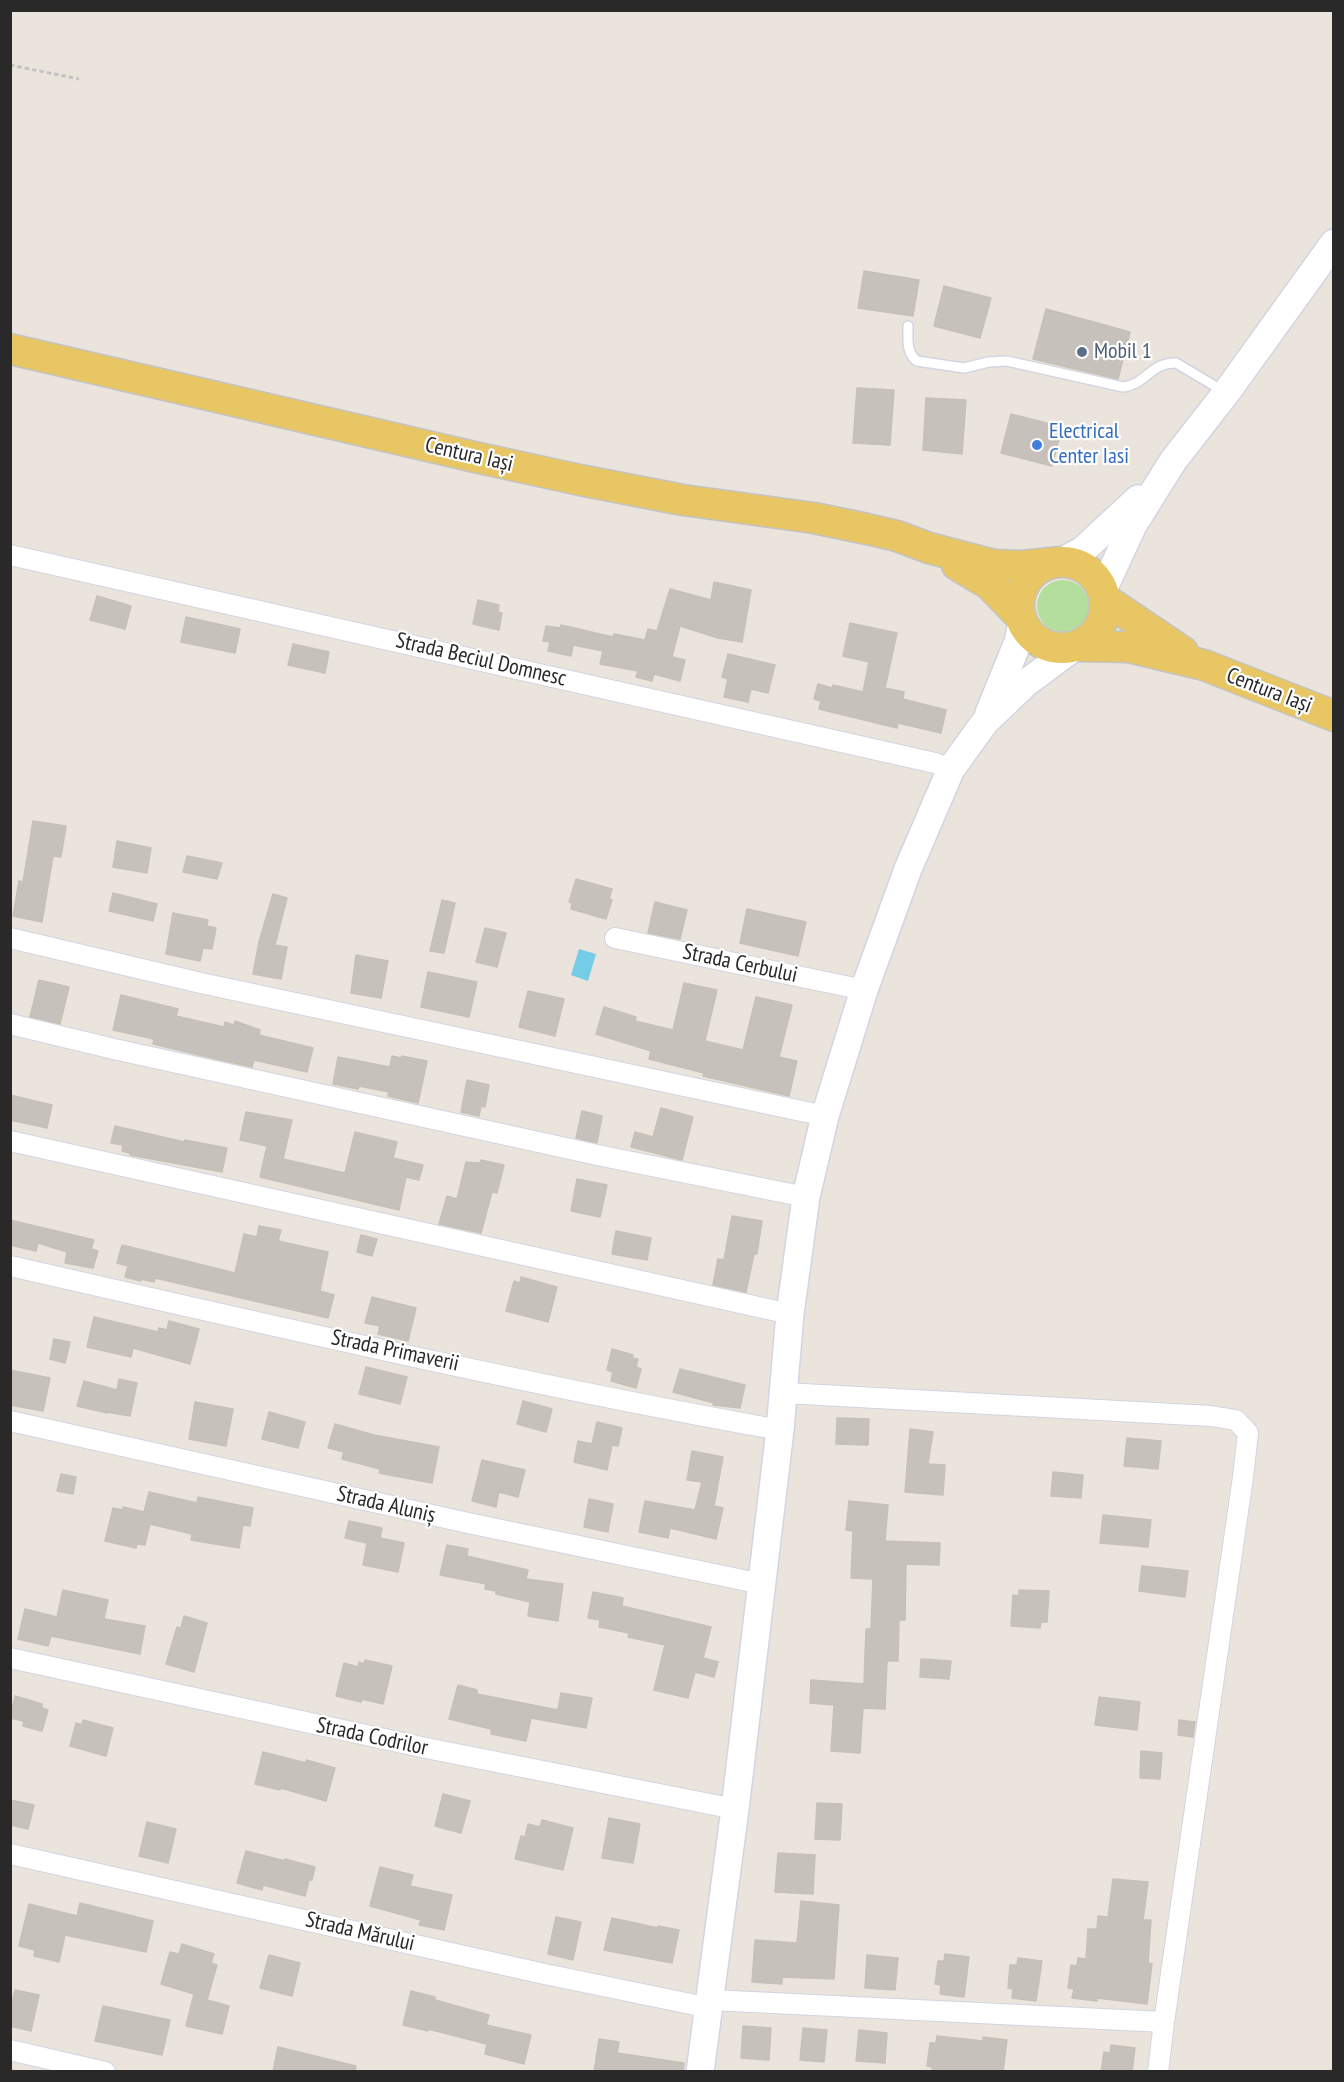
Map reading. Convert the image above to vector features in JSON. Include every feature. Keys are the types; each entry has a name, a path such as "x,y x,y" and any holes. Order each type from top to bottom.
{"main road":[{"path":"985,722 1018,642 1021,619 1019,602 1022,589 1034,573 1083,550 1118,519 1173,461 1226,393 1334,243"},
{"name":"Centura Iași","path":"10,349 478,458 683,500 824,520 897,536 929,548 994,565 1022,566 1056,563"},
{"path":"700,2072 762,1584 784,1393 790,1314 806,1197 825,1116 864,990 908,869 951,769 985,722 1026,683 1092,638 1100,627 1105,614 1104,595 1133,525 1173,461"},
{"name":"Centura Iași","path":"929,548 990,585 1021,619"},
{"path":"1056,563 1082,566 1091,572 1104,595"},
{"name":"Centura Iași","path":"1104,595 1204,665"},
{"path":"1021,619 1031,636 1043,645 1058,649 1076,647"},
{"name":"Centura Iași","path":"1076,647 1128,647 1204,665 1334,716"}],"street":[{"name":"Strada Beciul Domnesc","path":"10,555 935,763 951,769"},
{"path":"10,938 212,985 825,1116"},
{"name":"Strada Cerbului","path":"615,938 864,990"},
{"path":"10,1024 602,1156 806,1197"},
{"path":"10,1141 790,1314"},
{"name":"Strada Primaverii","path":"10,1266 252,1321 585,1392 780,1430"},
{"path":"784,1393 1211,1416 1236,1420 1248,1433 1158,2072"},
{"name":"Strada Aluniș","path":"10,1421 468,1523 762,1584"},
{"name":"Strada Codrilor","path":"10,1658 437,1750 735,1809"},
{"name":"Strada Mărului","path":"10,1854 540,1973 710,2004 1164,2022"},
{"path":"10,2050 105,2072"}],"lane":[{"path":"908,326 909,350 917,361 964,368 1007,361 1123,387 1142,381 1157,366 1176,363 1226,393"}],"path":[{"path":"10,65 79,79"}],"green space":[{"path":"1063,580 1077,584 1085,592 1089,606 1085,620 1077,628 1063,632 1049,628 1041,620 1037,606 1041,592 1049,584"}],"water":[{"path":"579,949 596,954 588,981 571,975"}],"building":[{"path":"864,271 919,280 913,316 858,308"},
{"path":"944,286 991,298 980,338 934,326"},
{"path":"1046,309 1130,332 1118,379 1033,359"},
{"path":"857,388 894,390 890,445 853,443"},
{"path":"926,398 966,400 962,454 923,450"},
{"path":"1011,414 1062,427 1052,466 1001,453"},
{"path":"714,582 751,590 742,642 718,638 680,626 672,657 685,660 680,681 654,674 652,681 636,677 638,671 600,664 603,651 573,645 571,656 548,651 550,642 543,641 546,626 560,628 561,625 613,637 614,634 645,640 648,629 657,631 670,589 711,600"},
{"path":"97,596 131,606 125,629 90,620"},
{"path":"478,600 499,605 498,612 502,613 499,630 473,624"},
{"path":"186,617 240,629 235,653 181,642"},
{"path":"850,623 897,633 885,688 904,692 903,699 946,710 941,733 898,723 897,728 819,709 821,701 814,699 818,684 863,692 869,662 843,656"},
{"path":"293,644 329,652 325,673 288,665"},
{"path":"728,654 775,665 768,693 751,689 748,702 724,697 728,679 722,677"},
{"path":"33,821 66,826 61,857 53,856 42,922 13,916 19,881 23,882"},
{"path":"117,841 151,848 147,873 113,867"},
{"path":"187,856 222,863 217,879 183,872"},
{"path":"576,879 612,889 609,899 612,900 606,919 571,909 572,903 569,902"},
{"path":"113,893 157,904 153,921 109,911"},
{"path":"273,894 287,898 275,945 287,947 281,979 253,974 259,942"},
{"path":"442,900 455,903 444,953 430,951"},
{"path":"655,902 687,910 680,939 648,933"},
{"path":"747,909 806,922 798,956 740,943"},
{"path":"173,913 208,920 207,926 216,928 212,949 203,948 200,961 166,954"},
{"path":"485,928 506,933 497,967 476,962"},
{"path":"356,955 388,961 381,998 351,993"},
{"path":"428,972 477,982 469,1017 421,1007"},
{"path":"39,980 69,987 60,1024 30,1017"},
{"path":"684,983 717,990 705,1041 743,1050 756,997 792,1005 779,1057 797,1061 789,1096 703,1076 704,1073 649,1059 651,1051 596,1034 604,1007 636,1017 635,1021 673,1030"},
{"path":"528,991 564,999 555,1036 519,1027"},
{"path":"121,995 178,1009 176,1016 224,1027 225,1022 234,1025 235,1021 260,1030 259,1035 313,1048 307,1072 254,1060 252,1067 153,1044 154,1039 113,1030"},
{"path":"392,1056 427,1061 418,1103 388,1096 389,1092 333,1084 338,1057 390,1067"},
{"path":"467,1080 489,1085 485,1107 481,1106 479,1116 461,1112"},
{"path":"10,1095 52,1105 47,1128 10,1120"},
{"path":"661,1108 693,1117 682,1160 631,1147 635,1132 653,1137"},
{"path":"582,1111 602,1116 597,1143 576,1138"},
{"path":"246,1112 292,1120 283,1159 345,1173 355,1132 397,1142 393,1158 423,1165 419,1180 406,1177 399,1210 260,1177 267,1146 240,1140"},
{"path":"115,1126 184,1142 185,1140 227,1148 222,1172 130,1155 122,1151 123,1145 111,1143"},
{"path":"481,1160 504,1165 497,1193 492,1192 481,1233 439,1224 447,1196 457,1199 466,1162 480,1163"},
{"path":"577,1179 607,1185 600,1217 571,1211"},
{"path":"732,1216 762,1221 757,1254 754,1254 746,1292 713,1285 718,1259 724,1260"},
{"path":"10,1220 94,1240 91,1249 98,1251 93,1268 65,1263 67,1252 38,1243 36,1251 10,1245"},
{"path":"259,1226 281,1230 278,1241 328,1252 320,1291 334,1295 328,1318 155,1278 154,1282 125,1277 128,1266 117,1263 122,1245 235,1273 244,1234 257,1237"},
{"path":"616,1231 651,1238 647,1260 612,1254"},
{"path":"361,1235 377,1239 372,1256 357,1252"},
{"path":"521,1277 557,1287 548,1322 506,1311 514,1281 520,1283"},
{"path":"372,1297 416,1308 408,1341 378,1334 380,1326 365,1323"},
{"path":"94,1317 158,1332 159,1328 167,1330 169,1321 199,1329 190,1364 133,1348 131,1357 87,1347"},
{"path":"54,1339 70,1342 65,1363 50,1359"},
{"path":"612,1349 633,1355 632,1358 638,1359 636,1367 641,1369 636,1388 611,1381 613,1372 607,1370"},
{"path":"366,1367 407,1377 400,1404 359,1394"},
{"path":"680,1369 745,1385 740,1408 713,1405 714,1403 673,1392"},
{"path":"10,1370 50,1378 43,1411 10,1405"},
{"path":"119,1379 137,1383 130,1416 77,1406 84,1381 117,1390"},
{"path":"523,1401 552,1409 546,1432 517,1424"},
{"path":"195,1402 233,1409 226,1446 189,1439"},
{"path":"269,1412 305,1422 298,1448 262,1439"},
{"path":"837,1418 869,1419 868,1445 836,1444"},
{"path":"597,1422 622,1428 618,1446 612,1445 607,1470 574,1462 578,1441 592,1444"},
{"path":"335,1424 374,1435 439,1447 432,1483 379,1473 380,1469 342,1459 344,1452 328,1448"},
{"path":"910,1429 933,1432 928,1464 945,1465 943,1495 905,1492"},
{"path":"1127,1438 1161,1441 1158,1469 1124,1466"},
{"path":"692,1451 723,1457 714,1506 723,1508 716,1539 670,1528 668,1538 639,1532 645,1501 695,1510 702,1482 687,1480"},
{"path":"482,1460 525,1470 518,1497 499,1492 496,1507 472,1501"},
{"path":"1053,1472 1083,1475 1081,1498 1051,1496"},
{"path":"61,1474 76,1477 73,1494 57,1491"},
{"path":"149,1492 197,1503 198,1497 253,1508 250,1526 243,1525 239,1548 191,1540 192,1534 150,1524 145,1545 137,1544 136,1548 105,1541 113,1508 123,1510 123,1507 144,1512"},
{"path":"589,1499 613,1504 608,1532 584,1527"},
{"path":"849,1501 888,1505 885,1541 940,1543 939,1565 906,1564 905,1620 899,1620 898,1661 887,1661 885,1709 863,1708 860,1753 831,1751 834,1705 810,1703 811,1680 864,1684 866,1629 871,1629 873,1579 851,1578 853,1531 846,1530"},
{"path":"1103,1515 1151,1520 1148,1547 1100,1543"},
{"path":"349,1521 382,1528 380,1538 404,1543 398,1572 363,1565 367,1543 345,1538"},
{"path":"447,1545 468,1549 467,1556 528,1570 526,1579 563,1584 558,1621 528,1616 530,1602 496,1594 496,1591 485,1589 486,1584 440,1575"},
{"path":"1142,1566 1188,1571 1185,1597 1139,1591"},
{"path":"63,1590 108,1600 104,1619 145,1626 140,1654 51,1636 48,1646 18,1639 25,1609 57,1617"},
{"path":"1019,1590 1049,1591 1047,1622 1041,1622 1040,1628 1011,1626 1013,1595 1019,1596"},
{"path":"593,1592 623,1598 622,1606 711,1627 703,1658 718,1662 714,1677 695,1672 688,1698 654,1690 665,1645 628,1637 629,1633 599,1627 600,1620 588,1618"},
{"path":"184,1616 207,1623 194,1672 166,1664 177,1627 181,1628"},
{"path":"921,1659 951,1661 949,1679 920,1677"},
{"path":"365,1660 392,1666 383,1704 336,1696 344,1663 358,1667 359,1662 364,1664"},
{"path":"458,1685 477,1690 477,1694 558,1710 561,1693 592,1698 586,1728 531,1718 526,1741 491,1734 491,1729 449,1719"},
{"path":"15,1696 42,1704 42,1708 48,1710 42,1731 23,1726 24,1721 10,1718"},
{"path":"1099,1697 1140,1702 1137,1730 1095,1725"},
{"path":"83,1720 113,1728 106,1756 70,1746 76,1723 82,1725"},
{"path":"1179,1720 1195,1722 1193,1737 1178,1735"},
{"path":"1141,1751 1162,1753 1160,1779 1140,1778"},
{"path":"263,1752 335,1768 326,1801 281,1788 280,1790 255,1784"},
{"path":"443,1794 470,1801 461,1833 435,1826"},
{"path":"10,1800 34,1805 28,1829 10,1825"},
{"path":"817,1803 842,1804 840,1840 815,1839"},
{"path":"609,1818 640,1824 633,1863 602,1858"},
{"path":"542,1820 573,1828 563,1870 515,1859 521,1836 525,1837 528,1824 540,1827"},
{"path":"147,1822 176,1829 168,1863 139,1856"},
{"path":"246,1851 315,1867 305,1896 263,1885 262,1890 237,1883"},
{"path":"778,1853 815,1855 813,1894 775,1892"},
{"path":"380,1867 413,1875 410,1886 452,1895 444,1930 419,1925 421,1920 370,1906"},
{"path":"1113,1879 1148,1882 1143,1920 1151,1920 1148,1963 1152,1964 1147,2004 1097,1998 1097,2001 1072,1998 1074,1989 1068,1988 1071,1965 1077,1966 1078,1958 1086,1959 1088,1929 1097,1929 1098,1916 1108,1917"},
{"path":"801,1901 839,1905 834,1979 782,1977 782,1984 752,1982 755,1940 797,1943"},
{"path":"80,1903 153,1921 146,1952 65,1935 59,1962 34,1956 35,1950 19,1946 29,1904 77,1916"},
{"path":"556,1917 581,1922 573,1960 548,1954"},
{"path":"612,1918 679,1930 672,1963 604,1950"},
{"path":"182,1944 214,1954 211,1963 217,1965 207,2000 229,2006 222,2034 186,2026 194,1994 161,1984 170,1952 179,1954"},
{"path":"945,1954 969,1957 964,1997 940,1994 941,1985 935,1984 938,1961 944,1961"},
{"path":"269,1955 300,1963 292,1996 260,1988"},
{"path":"867,1955 898,1958 895,1990 865,1988"},
{"path":"1018,1958 1042,1961 1036,2001 1012,1998 1013,1989 1008,1988 1010,1965 1017,1965"},
{"path":"15,1990 39,1995 31,2031 10,2026 10,2010"},
{"path":"411,1991 489,2015 486,2025 531,2035 524,2064 485,2054 487,2044 403,2025"},
{"path":"103,2006 170,2020 162,2055 95,2041"},
{"path":"743,2026 771,2028 769,2060 741,2058"},
{"path":"803,2028 827,2030 824,2062 800,2060"},
{"path":"859,2030 887,2033 885,2063 856,2061"},
{"path":"937,2036 983,2041 983,2037 1007,2040 1003,2072 932,2072 932,2067 927,2066 930,2043 936,2043"},
{"path":"599,2039 619,2042 617,2053 684,2063 683,2072 594,2072"},
{"path":"1111,2045 1135,2048 1132,2072 1101,2072 1104,2052 1110,2053"},
{"path":"278,2047 356,2066 355,2072 273,2072"}],"place":[{"name":"Mobil 1","path":"1082,352"},
{"name":"Electrical Center Iasi","path":"1037,445"}]}
